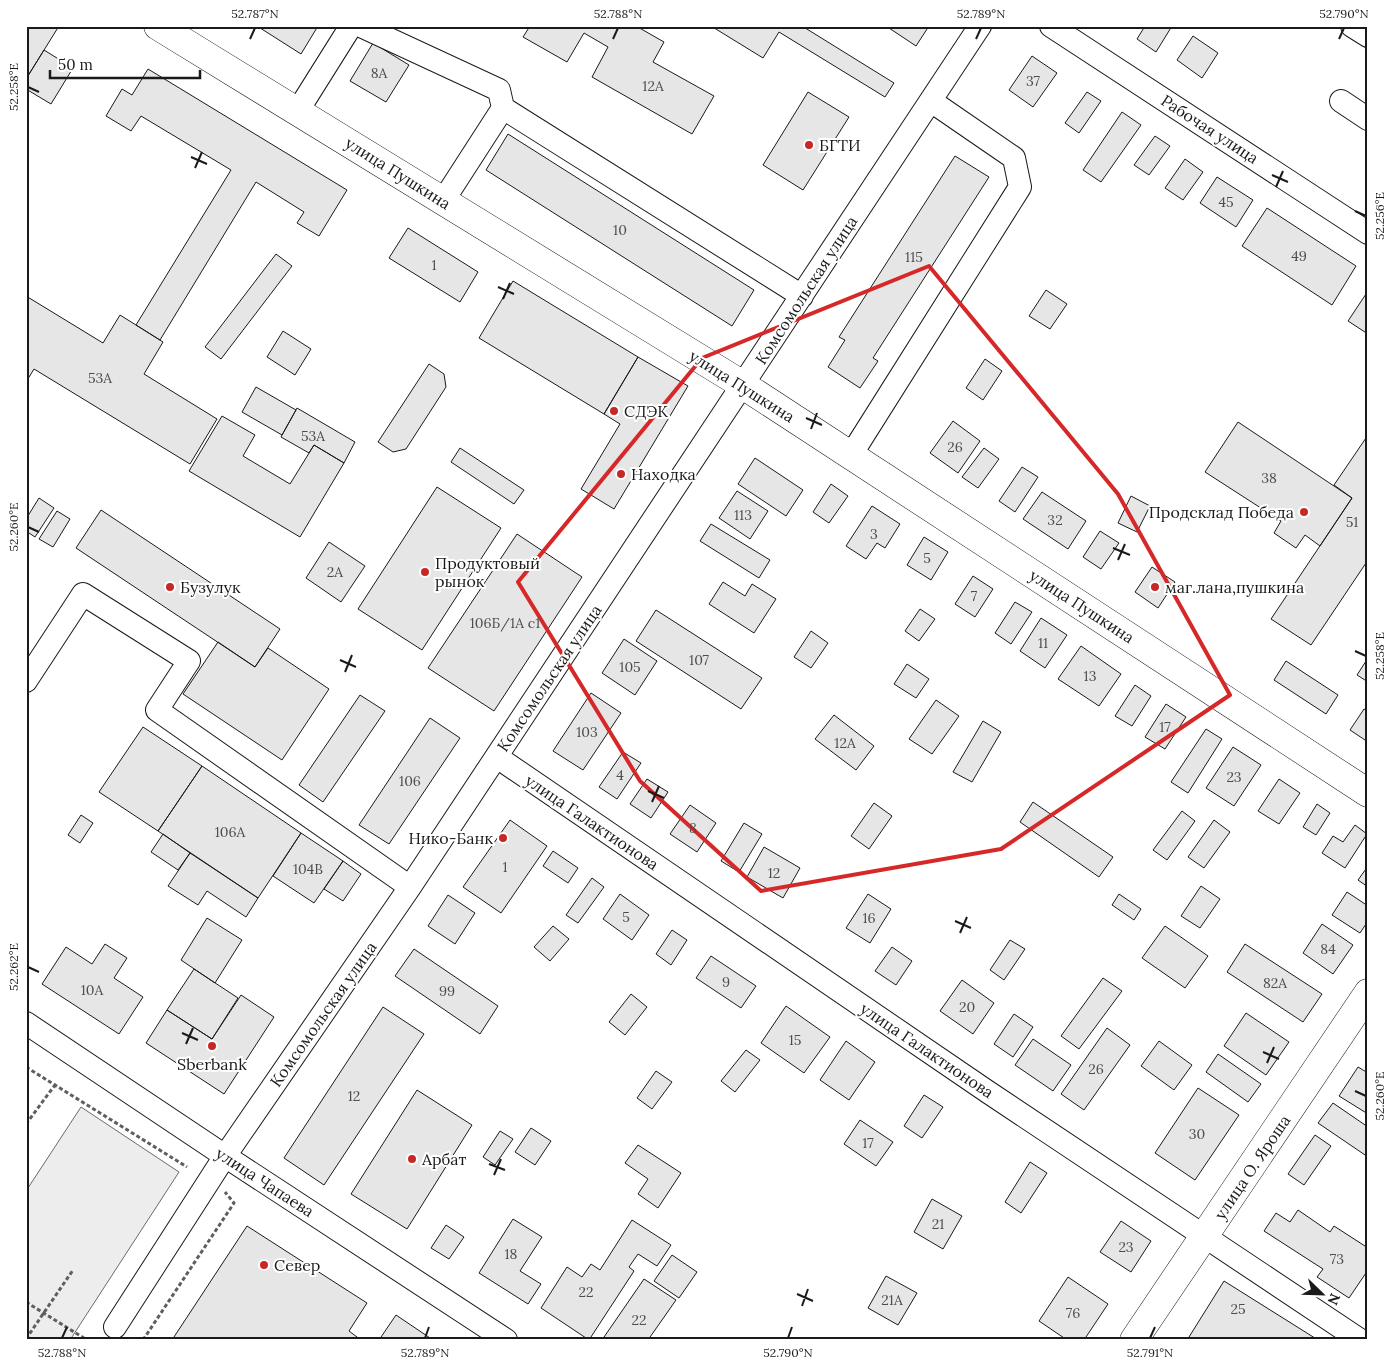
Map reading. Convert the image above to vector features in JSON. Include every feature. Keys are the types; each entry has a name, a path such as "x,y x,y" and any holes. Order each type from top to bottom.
{"main road":[{"name":"улица Пушкина","path":"158,26 743,385 1368,793"},
{"name":"улица О. Яроша","path":"1134,1340 1368,993"}],"street":[{"path":"298,112 351,26"},
{"path":"361,26 499,90 503,108 802,296"},
{"name":"Комсомольская улица","path":"115,1327 225,1156 410,887 980,26"},
{"name":"Рабочая улица","path":"1051,26 1368,233"},
{"path":"1352,26 1368,36"},
{"path":"851,455 1020,187 1014,158 931,101"},
{"path":"1341,101 1368,119"},
{"path":"443,201 503,108"},
{"path":"26,681 83,594 188,661 157,710 410,887"},
{"name":"улица Галактионова","path":"497,756 972,1081 1360,1340"},
{"name":"улица Чапаева","path":"26,1023 506,1340"}],"path":[{"path":"26,1067 187,1167"},
{"path":"26,1124 55,1085"},
{"path":"143,1340 234,1203 221,1188"},
{"path":"26,1340 73,1270"},
{"path":"26,1302 87,1340"}],"highlighted area":[{"path":"929,266 1118,494 1230,695 1001,849 761,891 640,781 518,582 702,358"}],"shaded area":[{"path":"81,1107 179,1172 70,1340 26,1340 26,1191"}],"building":[{"path":"26,26 59,26 26,79"},
{"path":"257,26 318,26 301,54"},
{"path":"530,26 636,26 664,42 653,62 714,96 692,134 592,77 608,47 584,33 567,62 523,37"},
{"path":"711,26 802,26 894,83 885,97 779,32 763,58"},
{"path":"886,26 929,26 916,46"},
{"path":"1145,26 1172,26 1156,52 1137,39"},
{"path":"1193,36 1218,53 1202,78 1177,60"},
{"path":"373,43 409,65 386,102 350,81"},
{"path":"44,50 73,68 51,104 26,89 26,79"},
{"path":"1032,56 1057,73 1033,107 1009,90"},
{"path":"148,69 347,190 319,236 297,223 304,212 256,182 160,340 136,325 231,170 141,116 131,131 106,116 122,89 132,95"},
{"path":"808,92 849,117 803,190 763,165"},
{"path":"1087,92 1101,101 1079,133 1065,123"},
{"path":"1122,112 1141,125 1101,182 1083,170"},
{"path":"508,134 754,290 732,326 486,170"},
{"path":"1155,136 1170,146 1149,175 1134,165"},
{"path":"955,156 989,177 873,358 878,361 860,388 828,367 845,340 839,337"},
{"path":"1185,159 1203,172 1183,200 1165,188"},
{"path":"1217,177 1253,200 1236,227 1200,203"},
{"path":"1267,208 1356,266 1332,305 1242,246"},
{"path":"408,228 478,272 460,302 389,258"},
{"path":"276,254 292,266 221,359 205,347"},
{"path":"513,281 638,357 604,414 479,338"},
{"path":"1046,290 1067,304 1050,329 1029,316"},
{"path":"1368,291 1368,334 1348,321"},
{"path":"26,296 103,343 120,315 163,342 144,374 217,419 190,464 34,369 26,382"},
{"path":"283,331 311,349 295,375 267,357"},
{"path":"638,357 688,386 614,509 581,489 620,424 604,414"},
{"path":"985,359 1002,371 983,400 966,388"},
{"path":"429,364 444,374 446,387 406,449 393,452 378,442"},
{"path":"256,387 296,410 282,435 242,412"},
{"path":"297,408 355,442 344,463 314,445 309,453 281,437"},
{"path":"222,416 255,435 243,456 290,484 314,445 344,463 300,537 189,471"},
{"path":"953,421 980,441 958,473 930,453"},
{"path":"1238,422 1352,498 1320,546 1305,535 1296,548 1274,533 1281,521 1205,472"},
{"path":"1368,435 1368,560 1311,645 1271,619 1352,498 1334,485"},
{"path":"460,448 524,490 514,504 451,462"},
{"path":"984,448 999,459 978,488 962,477"},
{"path":"755,458 803,490 786,516 738,484"},
{"path":"1022,467 1038,477 1015,512 999,501"},
{"path":"831,484 848,496 829,523 813,512"},
{"path":"437,487 501,528 422,650 358,609"},
{"path":"737,491 768,511 750,539 719,518"},
{"path":"1042,492 1086,521 1068,549 1023,519"},
{"path":"1131,496 1150,506 1137,532 1118,523"},
{"path":"39,498 54,508 35,537 26,531 26,519"},
{"path":"872,506 900,524 885,548 877,543 866,559 846,546"},
{"path":"101,510 280,629 255,667 76,548"},
{"path":"57,511 70,519 53,547 39,539"},
{"path":"711,524 770,560 759,578 700,541"},
{"path":"1100,531 1119,543 1101,569 1083,557"},
{"path":"517,534 582,577 494,711 428,668"},
{"path":"924,537 948,552 931,580 907,565"},
{"path":"329,542 365,566 341,602 306,578"},
{"name":"маг.лана,пушкина","path":"1152,567 1175,582 1158,608 1135,592"},
{"path":"973,576 993,589 975,617 955,604"},
{"path":"723,582 745,596 752,584 776,599 754,633 709,604"},
{"path":"1015,602 1032,612 1011,644 995,633"},
{"path":"920,609 935,619 919,641 905,631"},
{"path":"656,610 762,678 741,709 636,641"},
{"path":"1041,618 1067,635 1045,668 1020,651"},
{"path":"811,631 828,643 811,668 794,657"},
{"path":"624,639 657,661 635,695 602,673"},
{"path":"218,642 255,667 268,648 329,689 282,760 183,694"},
{"path":"1081,646 1121,674 1099,706 1058,679"},
{"path":"1368,658 1368,682 1357,675"},
{"path":"1286,661 1338,695 1326,714 1274,680"},
{"path":"907,664 929,679 916,698 894,684"},
{"path":"1135,685 1151,696 1132,726 1115,716"},
{"path":"591,693 621,713 583,770 553,751"},
{"path":"360,695 385,711 323,802 299,785"},
{"path":"936,700 959,716 932,754 909,739"},
{"path":"1166,704 1186,717 1165,749 1145,737"},
{"path":"1364,709 1368,711 1368,742 1350,730"},
{"path":"834,715 874,746 856,770 815,739"},
{"path":"430,718 460,738 389,844 359,825"},
{"path":"983,721 1001,732 972,782 953,772"},
{"path":"143,727 202,766 158,831 99,792"},
{"path":"1206,729 1222,739 1188,793 1171,782"},
{"path":"1233,747 1261,765 1234,806 1206,788"},
{"path":"623,752 641,763 617,799 599,787"},
{"path":"202,766 301,833 258,898 158,831"},
{"path":"647,779 668,792 651,818 630,804"},
{"path":"1279,779 1300,793 1279,824 1258,811"},
{"path":"1033,802 1113,857 1099,877 1020,822"},
{"path":"874,803 892,816 869,849 851,836"},
{"path":"1317,804 1330,813 1316,835 1303,827"},
{"path":"690,805 716,823 697,852 670,834"},
{"path":"1182,811 1195,821 1167,860 1153,850"},
{"path":"81,815 93,823 80,843 68,835"},
{"path":"510,820 547,846 501,913 463,887"},
{"path":"1214,820 1230,832 1204,868 1188,857"},
{"path":"744,823 762,834 739,872 721,861"},
{"path":"1355,825 1367,834 1345,868 1322,853 1333,836 1343,842"},
{"path":"301,833 343,861 314,903 273,876"},
{"path":"163,834 190,853 178,870 151,852"},
{"path":"764,847 800,868 783,898 747,877"},
{"path":"553,851 578,868 568,883 543,866"},
{"path":"190,853 258,898 246,917 207,891 198,905 168,886"},
{"path":"343,861 361,874 343,901 324,889"},
{"path":"1368,866 1368,887 1358,880"},
{"path":"592,878 604,887 578,923 566,915"},
{"path":"1201,886 1220,899 1200,928 1181,916"},
{"path":"1347,892 1368,906 1368,921 1360,933 1332,915"},
{"path":"620,894 649,915 632,940 603,919"},
{"path":"868,894 891,909 870,943 846,928"},
{"path":"1119,894 1141,909 1134,920 1112,905"},
{"path":"448,895 475,913 455,944 428,926"},
{"path":"207,918 242,940 215,983 181,960"},
{"path":"1322,924 1353,945 1333,974 1303,953"},
{"path":"553,926 569,939 550,961 534,947"},
{"path":"1165,926 1208,956 1185,988 1142,958"},
{"path":"672,930 687,940 671,965 656,954"},
{"path":"1010,940 1025,949 1004,980 990,970"},
{"path":"105,944 127,958 114,978 143,997 119,1034 42,984 66,947 92,964"},
{"path":"1245,944 1322,994 1303,1022 1227,972"},
{"path":"892,947 912,961 896,985 875,971"},
{"path":"414,949 498,1006 480,1034 395,976"},
{"path":"711,956 756,986 741,1008 696,978"},
{"path":"194,969 238,998 212,1039 167,1010"},
{"path":"1103,978 1122,991 1079,1049 1061,1036"},
{"path":"962,980 994,1003 973,1034 940,1011"},
{"path":"631,994 647,1007 625,1035 609,1022"},
{"path":"241,995 274,1017 224,1094 146,1043 167,1010 212,1039"},
{"path":"786,1006 830,1037 804,1073 761,1043"},
{"path":"383,1007 424,1034 324,1185 284,1158"},
{"path":"1246,1013 1289,1042 1266,1075 1224,1046"},
{"path":"1014,1014 1033,1027 1013,1057 994,1044"},
{"path":"1107,1028 1130,1045 1084,1110 1061,1094"},
{"path":"1033,1039 1071,1065 1053,1091 1015,1065"},
{"path":"846,1041 875,1062 849,1100 820,1080"},
{"path":"1159,1041 1192,1065 1174,1090 1141,1066"},
{"path":"746,1050 760,1060 735,1092 721,1081"},
{"path":"1218,1054 1261,1084 1248,1102 1206,1072"},
{"path":"1358,1067 1368,1073 1368,1114 1339,1096"},
{"path":"656,1071 672,1082 652,1109 637,1098"},
{"path":"1198,1088 1239,1115 1195,1180 1155,1153"},
{"name":"Арбат","path":"417,1090 472,1125 407,1229 351,1194"},
{"path":"924,1095 943,1107 922,1138 904,1126"},
{"path":"1333,1103 1368,1127 1368,1157 1318,1123"},
{"path":"860,1120 893,1142 876,1166 844,1144"},
{"path":"531,1128 551,1141 535,1165 515,1152"},
{"path":"500,1131 513,1139 495,1165 483,1157"},
{"path":"1315,1135 1331,1146 1304,1185 1288,1174"},
{"path":"638,1145 681,1173 658,1208 638,1194 648,1179 625,1163"},
{"path":"1030,1162 1047,1173 1021,1213 1005,1202"},
{"path":"932,1199 962,1216 943,1249 914,1232"},
{"path":"1298,1210 1330,1232 1334,1226 1368,1248 1368,1270 1349,1298 1317,1277 1323,1269 1264,1231 1276,1213 1290,1222"},
{"path":"513,1219 542,1237 520,1271 541,1284 528,1304 479,1273"},
{"path":"632,1220 671,1245 657,1266 638,1254 629,1267 634,1271 589,1340 541,1308 567,1267 582,1277 591,1264 600,1270"},
{"path":"1121,1221 1151,1241 1131,1272 1100,1252"},
{"path":"446,1225 464,1237 449,1259 431,1248"},
{"name":"Север","path":"247,1226 367,1303 349,1331 361,1340 172,1340"},
{"path":"672,1255 697,1272 679,1298 654,1281"},
{"path":"886,1276 917,1293 898,1325 868,1308"},
{"path":"1068,1277 1108,1304 1084,1340 1067,1340 1039,1321"},
{"path":"644,1279 676,1300 648,1340 602,1340"},
{"path":"1224,1281 1318,1340 1194,1340 1189,1337"},
{"path":"396,1315 433,1340 379,1340"}],"place":[{"name":"БГТИ","path":"809,145"},
{"name":"СДЭК","path":"614,411"},
{"name":"Находка","path":"621,474"},
{"name":"Продсклад Победа","path":"1304,512"},
{"name":"Продуктовый рынок","path":"425,572"},
{"name":"Бузулук","path":"170,587"},
{"name":"маг.лана,пушкина","path":"1155,587"},
{"name":"Нико-Банк","path":"503,838"},
{"name":"Sberbank","path":"212,1046"},
{"name":"Арбат","path":"412,1159"},
{"name":"Север","path":"264,1265"}]}
